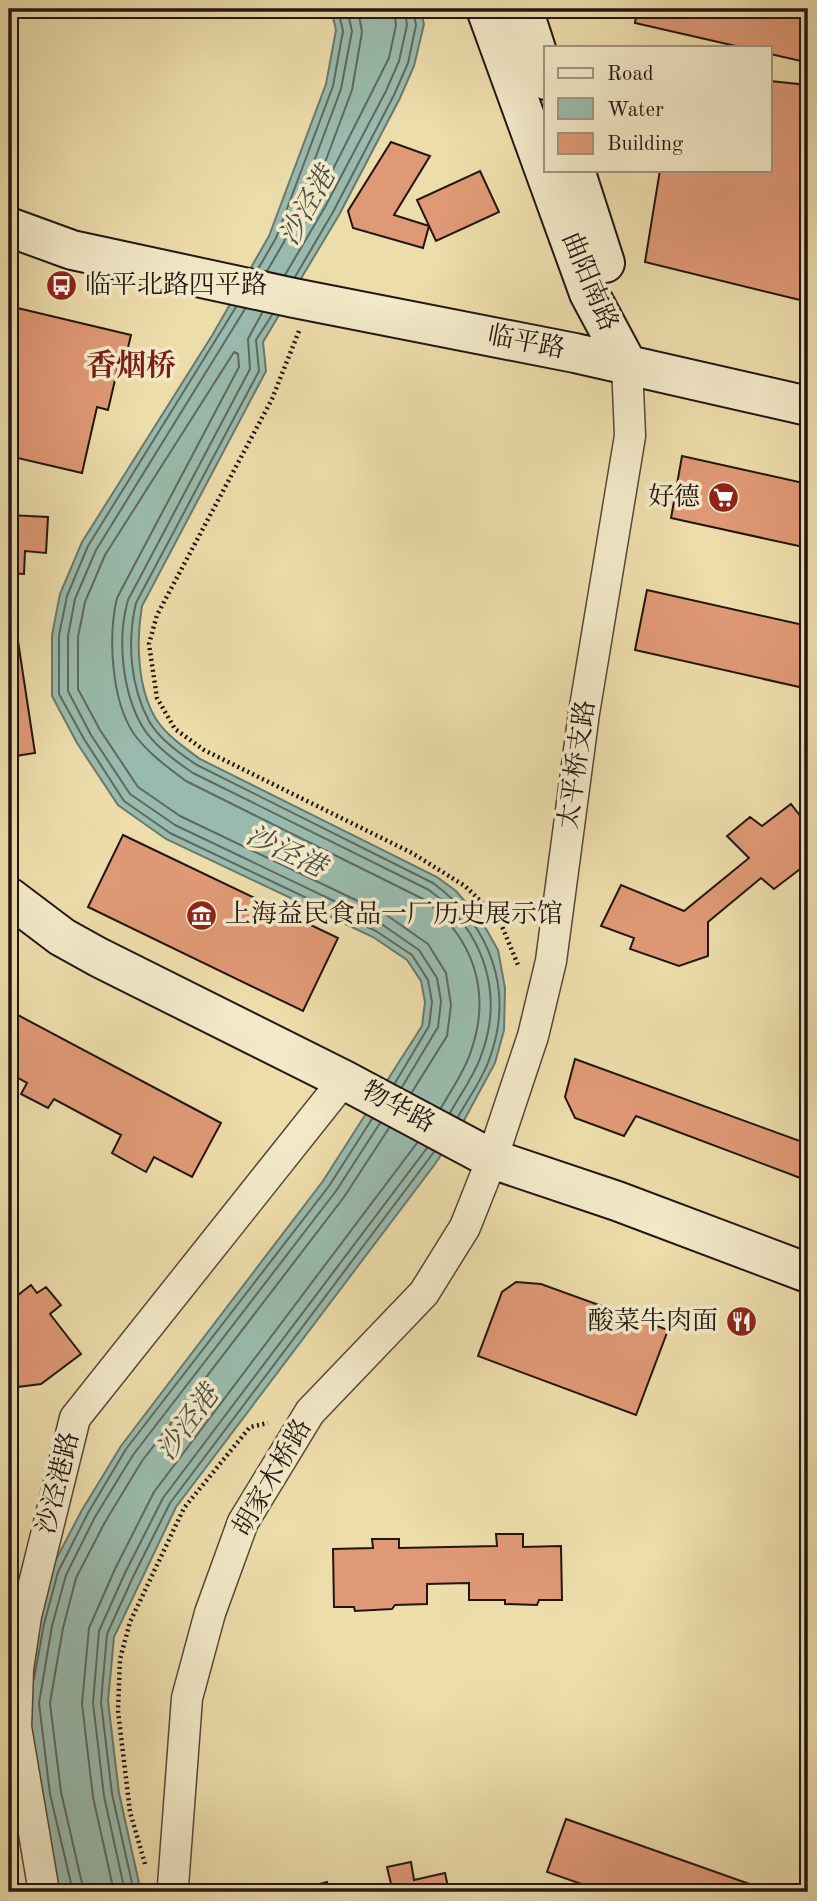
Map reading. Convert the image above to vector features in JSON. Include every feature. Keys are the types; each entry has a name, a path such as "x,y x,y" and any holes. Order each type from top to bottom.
{"main road":[{"name":"曲阳南路","path":"486,9 544,169"},
{"path":"523,9 544,74"},
{"name":"曲阳南路","path":"545,172 589,293 627,364"},
{"name":"曲阳南路","path":"576,172 618,303 627,364"},
{"name":"临平路","path":"9,227 72,250 627,364 808,406"},
{"name":"物华路","path":"9,897 62,937 98,957 492,1158 617,1200 808,1273"}],"street":[{"name":"太平桥支路","path":"492,1158 533,1037 551,961 584,713 630,436 627,364"},
{"name":"沙泾港路","path":"44,1892 16,1727 18,1670 26,1616 75,1418 359,1088"},
{"name":"胡家木桥路","path":"174,1889 187,1698 210,1613 243,1522 310,1412 424,1293 465,1227 492,1158"}],"path":[{"path":"302,299 272,399 157,615 149,644 157,698 176,729 204,750 412,853 466,886 499,919 518,959 519,971"},
{"path":"174,1889 144,1863 130,1812 118,1711 120,1659 130,1622 184,1508 250,1427 310,1412"}],"water":[{"name":"沙泾港","path":"331,9 420,9 424,24 414,66 339,215 263,342 266,371 142,606 139,649 142,679 150,707 160,725 200,759 437,877 456,891 481,920 498,950 505,988 504,1030 495,1063 461,1126 435,1164 176,1507 114,1637 108,1701 119,1793 141,1892 58,1892 23,1703 51,1569 82,1510 121,1446 323,1181 422,1026 425,1002 421,981 407,960 373,937 166,839 118,805 77,743 52,696 52,635 60,594 82,542 213,334 269,236 326,84 336,30"}],"building":[{"path":"637,9 804,9 801,61 772,54 772,46 736,46 635,23"},
{"path":"772,81 808,85 808,233 800,300 645,262 660,172 772,172"},
{"path":"391,142 430,156 394,215 429,226 423,248 353,228 348,211"},
{"path":"480,171 499,212 436,241 417,200"},
{"path":"9,306 131,335 124,364 119,363 108,410 97,407 82,473 9,456"},
{"path":"682,456 808,484 808,548 671,518"},
{"path":"9,515 48,517 46,553 25,551 24,574 9,573"},
{"path":"647,590 808,626 808,689 635,650"},
{"path":"9,624 16,628 35,753 9,757"},
{"path":"791,804 808,826 808,863 774,889 761,878 708,922 708,956 679,966 630,949 634,938 601,926 621,885 684,911 749,858 727,836 750,817 762,826"},
{"path":"123,835 338,938 303,1011 88,907"},
{"path":"14,1013 221,1123 192,1177 154,1157 146,1172 112,1153 121,1135 54,1099 48,1108 21,1094 27,1083 9,1073 9,1023"},
{"path":"575,1059 808,1144 808,1200 803,1198 803,1179 636,1116 624,1136 575,1118 565,1097"},
{"path":"516,1282 541,1284 668,1330 636,1415 478,1356 502,1292"},
{"path":"31,1285 37,1293 46,1287 61,1305 50,1314 81,1354 41,1384 9,1388 9,1334 15,1332 9,1324 9,1302"},
{"path":"496,1534 523,1534 523,1547 561,1546 562,1600 539,1600 537,1605 505,1604 505,1600 469,1600 469,1583 427,1584 427,1604 395,1605 392,1609 355,1611 354,1607 334,1607 333,1549 373,1548 372,1539 399,1539 399,1548 497,1546"},
{"path":"566,1819 772,1892 604,1892 547,1872"},
{"path":"411,1862 414,1880 445,1873 449,1892 377,1892 392,1888 387,1867"},
{"path":"327,1882 330,1892 306,1892 305,1888"}],"place":[{"name":"临平北路四平路","path":"62,286"},
{"name":"好德","path":"723,498"},
{"name":"上海益民食品一厂历史展示馆","path":"202,915"},
{"name":"酸菜牛肉面","path":"741,1322"}],"district":[{"name":"香烟桥","path":"131,367"}]}
